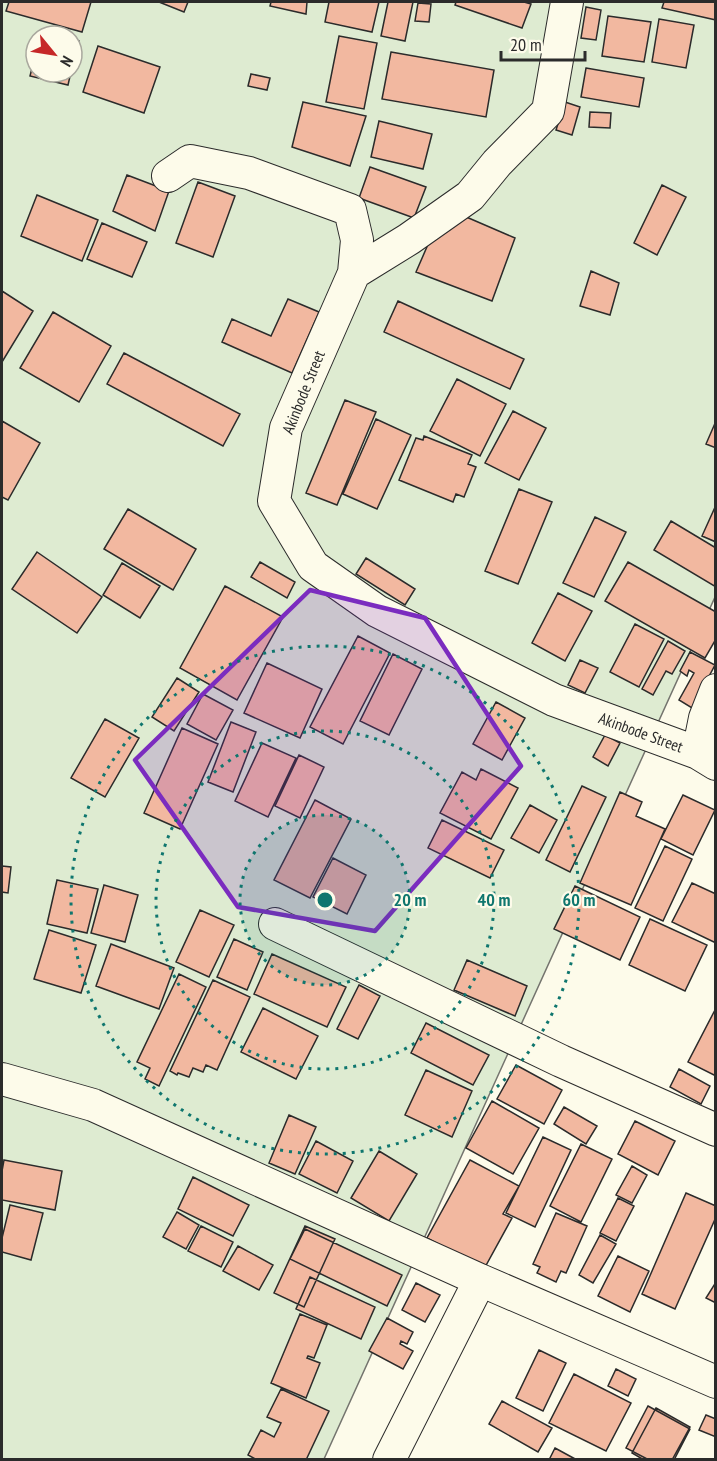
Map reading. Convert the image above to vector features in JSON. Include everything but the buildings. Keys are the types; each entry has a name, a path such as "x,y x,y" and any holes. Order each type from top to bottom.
{"street":[{"path":"354,273 409,239 470,196 497,163 548,111 567,2"},
{"name":"Akinbode Street","path":"168,176 190,161 249,173 350,210 357,240 354,273 286,428 274,501 313,566 377,611 554,700 707,758"},
{"path":"707,758 705,718 716,690"},
{"path":"275,924 561,1060 716,1130"},
{"path":"2,1079 93,1105 480,1280 716,1382"},
{"path":"389,1460 480,1280"}],"highlighted area":[{"path":"310,590 425,618 521,766 375,931 238,907 135,760"}],"green space":[{"path":"2,2 715,2 715,597 324,1459 2,1460"}]}
